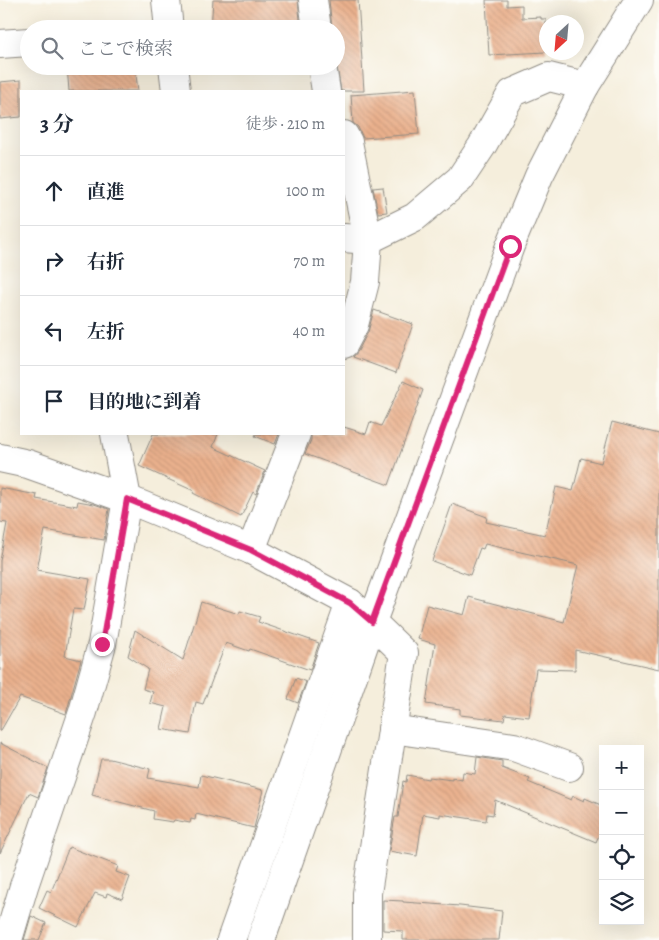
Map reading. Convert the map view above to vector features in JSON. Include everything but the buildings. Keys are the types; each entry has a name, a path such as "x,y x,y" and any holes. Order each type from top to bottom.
{"street":[{"path":"166,0 168,20"},
{"path":"313,0 316,20"},
{"path":"261,940 372,622 510,246 539,176 585,86 640,0"},
{"path":"0,44 20,43"},
{"path":"174,75 176,90"},
{"path":"323,75 326,90"},
{"path":"356,239 415,217 460,179 482,146 512,93 549,77 585,86"},
{"path":"345,136 348,142 356,239 365,282 354,325 345,342"},
{"path":"8,940 24,886 84,712 102,644 127,499 115,435"},
{"path":"251,550 296,435"},
{"path":"0,458 28,464 127,499 251,550 350,603 404,654 368,893 367,940"},
{"path":"231,940 350,603"},
{"path":"392,729 514,747 570,767"}],"route":[{"path":"102,644 127,499 251,550 350,603 372,622 510,246"}]}
